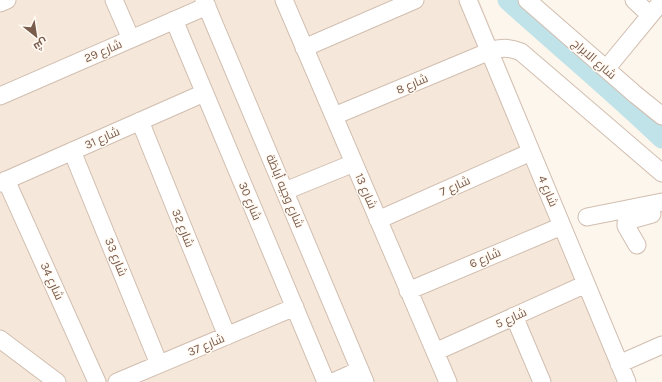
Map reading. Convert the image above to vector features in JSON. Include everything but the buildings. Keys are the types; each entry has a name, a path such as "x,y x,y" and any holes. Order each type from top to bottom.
{"street":[{"path":"0,3 7,0"},
{"path":"114,0 131,39"},
{"name":"شارع 13","path":"284,0 448,382"},
{"path":"304,48 415,0"},
{"name":"شارع 4","path":"468,0 627,382"},
{"name":"شارع الابراج","path":"527,0 662,116"},
{"path":"634,0 650,15"},
{"path":"606,69 662,1"},
{"name":"شارع 29","path":"0,96 174,20 205,3"},
{"name":"شارع وجيه أباظة","path":"205,3 363,376"},
{"name":"شارع 30","path":"174,20 326,382"},
{"name":"شارع 8","path":"334,116 497,48 514,49 521,52 662,173"},
{"name":"شارع 31","path":"3,181 204,93"},
{"name":"شارع 32","path":"140,121 227,336"},
{"name":"شارع 33","path":"72,151 159,364"},
{"name":"شارع 7","path":"378,220 532,152"},
{"path":"285,191 354,163"},
{"name":"شارع 34","path":"3,181 97,382"},
{"path":"587,217 631,214 660,207"},
{"path":"631,214 625,225 637,245"},
{"name":"شارع 6","path":"408,291 562,226"},
{"name":"شارع 5","path":"435,352 586,284"},
{"name":"شارع 37","path":"117,382 295,307"},
{"path":"514,316 542,382"},
{"path":"0,339 57,382"},
{"path":"619,364 662,345"},
{"path":"333,382 363,376"}],"shaded area":[{"path":"0,0 479,0 636,382 0,382"}],"waterway":[{"path":"508,0 605,85 662,138"}]}
